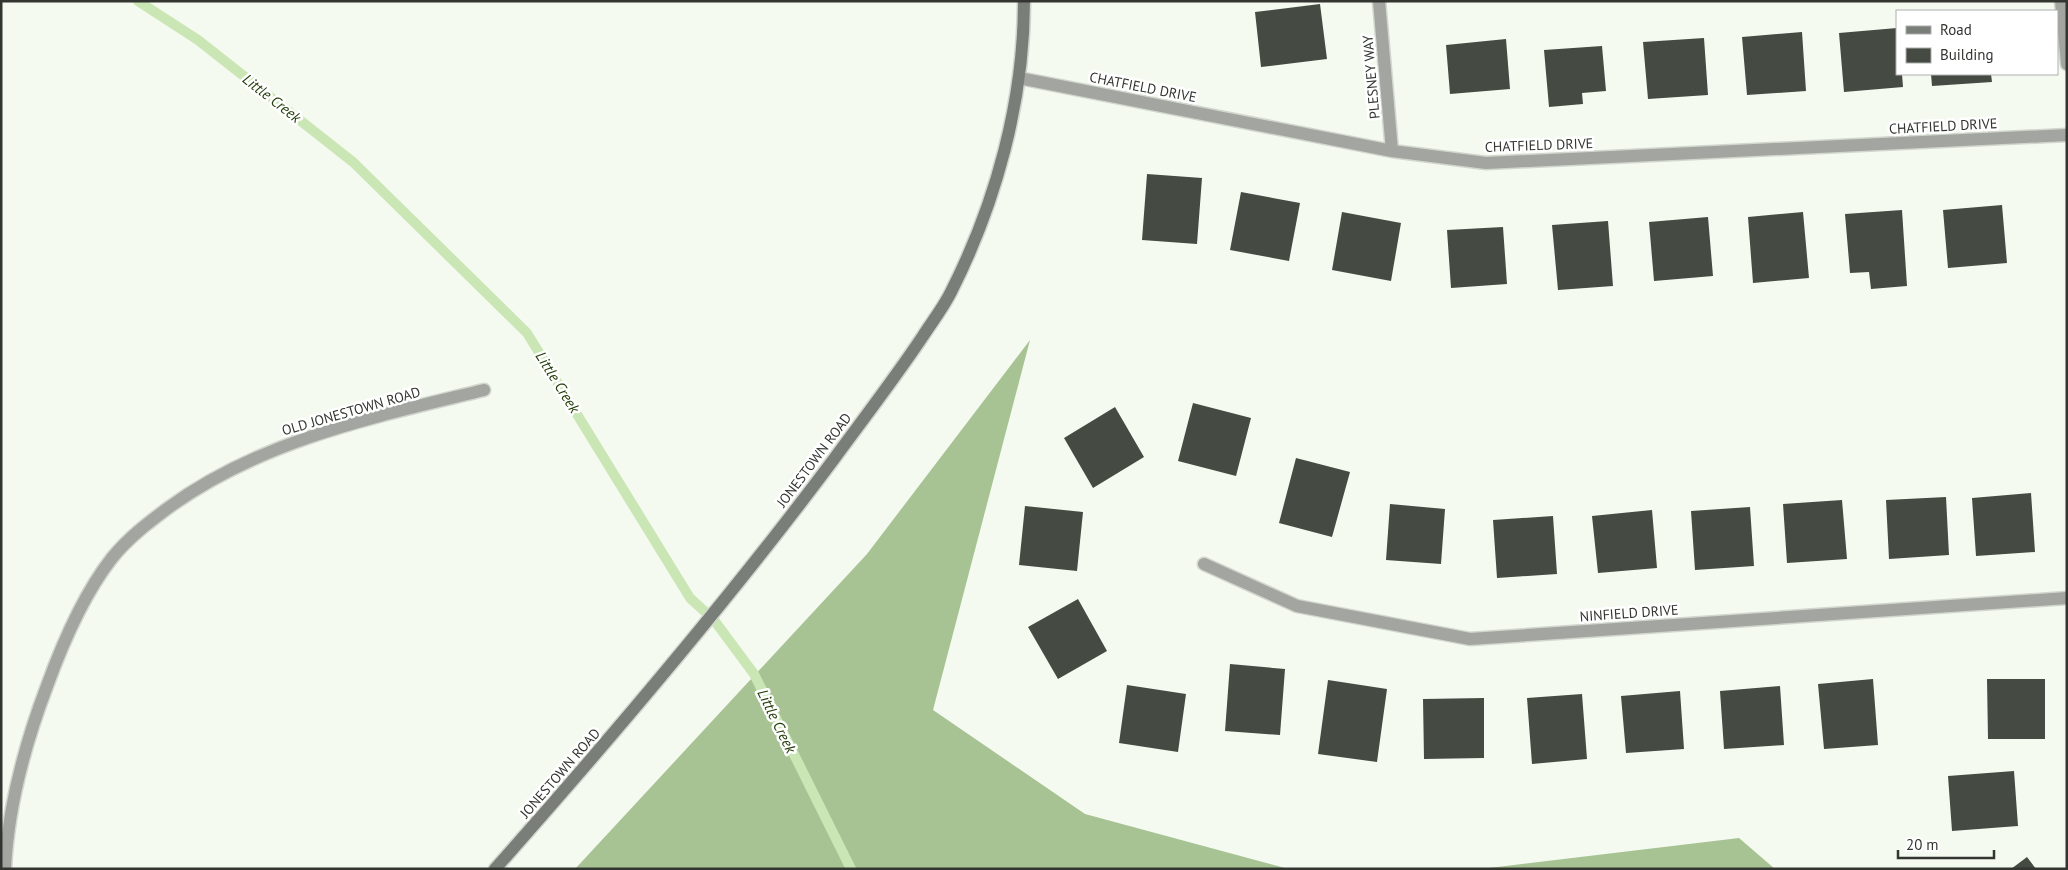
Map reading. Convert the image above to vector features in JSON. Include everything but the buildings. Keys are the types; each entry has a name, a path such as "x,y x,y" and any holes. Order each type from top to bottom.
{"main road":[{"name":"JONESTOWN ROAD","path":"495,869 602,748 738,585 896,376 950,295 975,242 994,185 1019,78 1024,1"}],"street":[{"name":"PLESNEY WAY","path":"1379,1 1392,151"},
{"path":"2061,1 2067,64"},
{"name":"CHATFIELD DRIVE","path":"1019,78 1392,151 1486,163 2067,135"},
{"name":"OLD JONESTOWN ROAD","path":"5,869 13,802 28,740 55,662 81,608 112,559 142,527 190,492 241,464 295,441 380,416 484,390"},
{"name":"NINFIELD DRIVE","path":"1204,564 1297,606 1470,639 2067,598"}],"green space":[{"path":"1030,340 933,710 1085,814 1289,869 575,869 867,554"},
{"path":"1739,838 1775,869 1481,869"}],"waterway":[{"name":"Little Creek","path":"138,1 198,40 353,162 527,333 690,598 714,620 754,674 851,869"}]}
